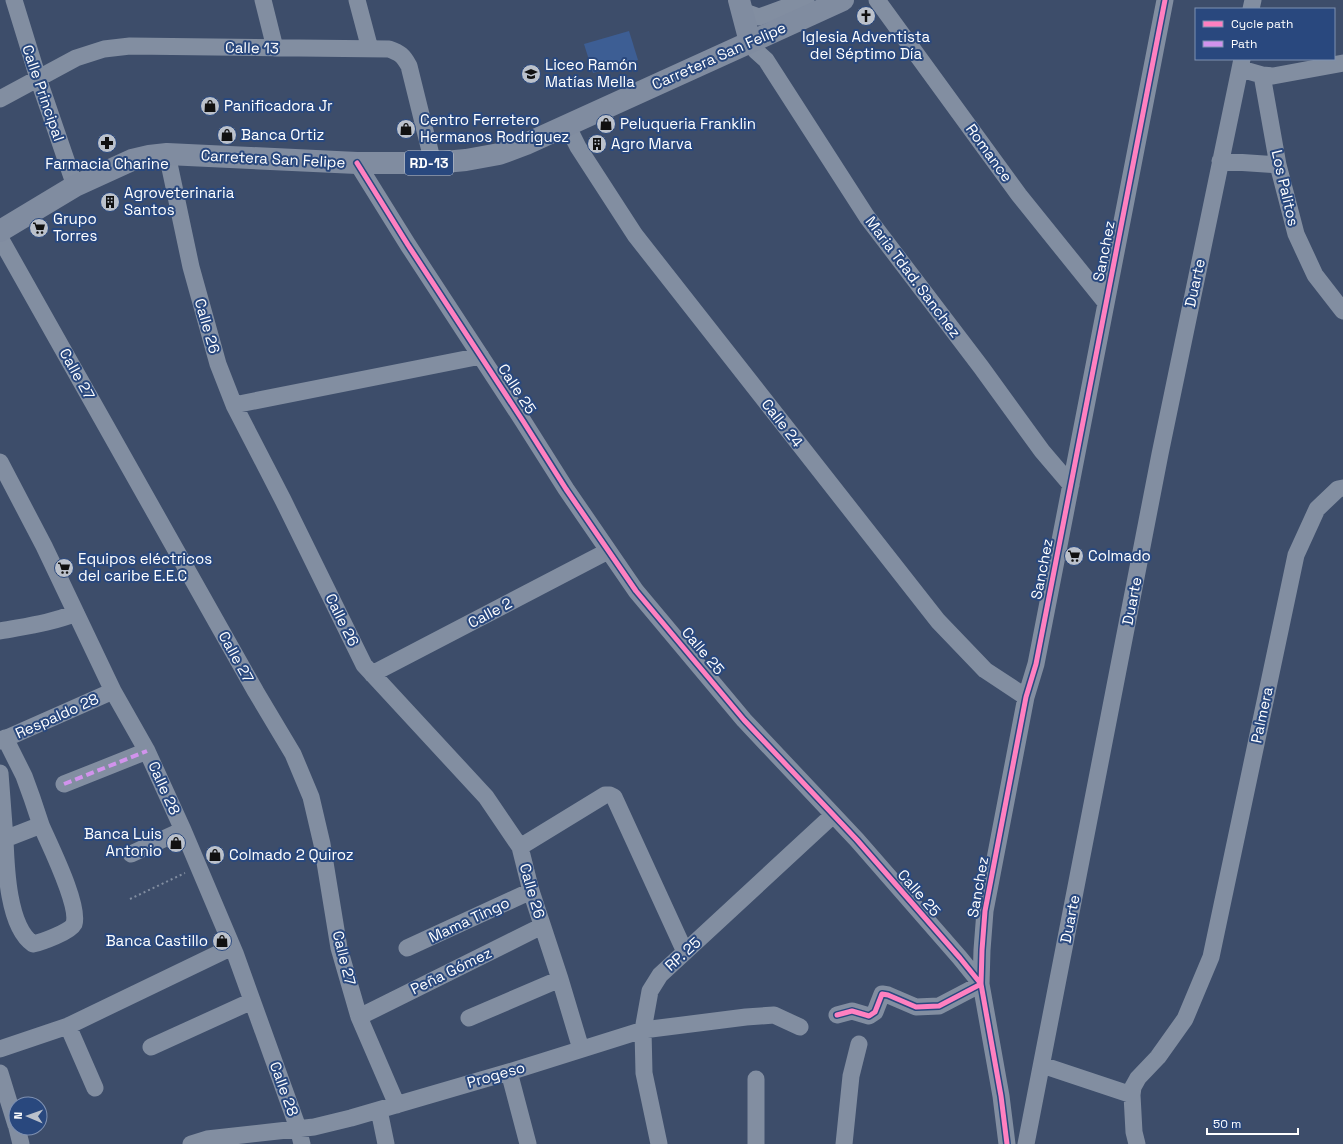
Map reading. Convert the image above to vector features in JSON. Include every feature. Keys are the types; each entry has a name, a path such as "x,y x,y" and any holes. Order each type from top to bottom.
{"main road":[{"name":"Carretera San Felipe","path":"0,231 75,186 132,160 149,156 167,154 357,163 466,160 499,154 526,144 566,125 751,18 843,0"}],"street":[{"name":"Calle Principal","path":"14,0 38,78 75,186"},
{"path":"263,0 275,48"},
{"path":"357,0 370,49"},
{"path":"751,18 806,0"},
{"name":"Romance","path":"877,0 1019,195 1106,303"},
{"name":"Sanchez","path":"1007,1144 1001,1096 981,984 985,911 1026,697 1036,664 1071,486 1164,0"},
{"name":"Maria Tdad. Sanchez","path":"751,18 766,46 766,60 867,217 981,367 1042,451 1071,486"},
{"name":"Calle 13","path":"0,99 76,58 104,49 130,46 389,48 398,52 404,57 410,66 433,162"},
{"path":"1242,64 1262,75 1273,76 1343,63"},
{"name":"Duarte","path":"1026,1144 1160,454 1220,161 1242,64"},
{"name":"Los Palitos","path":"1262,75 1278,165 1296,234 1315,275 1343,310"},
{"name":"Calle 24","path":"566,125 635,235 938,621 985,670 1026,697"},
{"name":"Calle 26","path":"167,154 191,267 218,364 234,405 283,500 364,665 486,797 520,847 531,891 581,1049"},
{"path":"1220,161 1278,165"},
{"name":"Calle 25","path":"357,163 408,245 566,489 636,591 739,714 862,846 981,984"},
{"name":"Calle 27","path":"0,238 256,692 293,754 310,797 322,844 339,948 360,1016 397,1105"},
{"path":"234,405 481,356"},
{"name":"Calle 28","path":"0,462 44,546 113,691 147,751 183,830 232,947 300,1136"},
{"name":"Palmera","path":"1132,1095 1133,1087 1138,1078 1158,1057 1185,1019 1210,957 1296,555 1317,509 1338,489 1343,488"},
{"name":"Calle 2","path":"372,674 608,551"},
{"path":"0,632 46,623 76,613"},
{"name":"Respaldo 28","path":"2,739 113,691"},
{"path":"0,773 10,900 16,919 27,940 33,944 41,942 70,928 74,923 74,916 71,897 41,825 24,776 2,739"},
{"path":"64,784 147,751"},
{"path":"520,847 605,795 614,797 686,952"},
{"name":"RP. 25","path":"659,1144 644,1072 643,1030 650,991 660,975 833,815"},
{"path":"5,839 41,825"},
{"path":"131,854 183,830"},
{"name":"Mama Tingo","path":"407,948 531,891"},
{"name":"Peña Gómez","path":"360,1016 542,926"},
{"path":"0,1050 68,1026 232,947"},
{"path":"469,1018 560,979"},
{"path":"837,1016 852,1011 869,1016 875,1012 882,994 888,995 916,1007 939,1006 981,984"},
{"path":"151,1047 252,1001"},
{"name":"Progeso","path":"191,1144 207,1140 300,1136 314,1127 397,1105 509,1072 643,1030 774,1015 800,1027"},
{"path":"68,1026 95,1088"},
{"path":"844,1144 851,1076 859,1044"},
{"path":"1042,1065 1132,1095 1134,1132 1137,1144"},
{"path":"509,1072 528,1144"},
{"path":"0,1073 4,1096 8,1106"},
{"path":"756,1079 756,1144"},
{"path":"379,1110 386,1144"}],"path":[{"path":"130,899 199,867"}],"shaded area":[{"path":"629,31 638,60 593,73 584,44"}],"marked path":[{"path":"64,784 147,751"}],"cycle path":[{"path":"1007,1144 1001,1096 981,984 985,911 1026,697 1036,664 1165,0"},
{"path":"357,163 408,245 566,489 636,591 744,720 857,840 981,984 939,1006 916,1007 888,995 882,994 875,1012 869,1016 852,1011 837,1015"}],"place":[{"name":"Iglesia Adventista del Séptimo Día","path":"866,16"},
{"name":"Liceo Ramón Matías Mella","path":"531,74"},
{"name":"Panificadora Jr","path":"210,106"},
{"name":"Peluqueria Franklin","path":"606,124"},
{"name":"Centro Ferretero Hermanos Rodriguez","path":"406,129"},
{"name":"Banca Ortiz","path":"227,135"},
{"name":"Farmacia Charine","path":"107,143"},
{"name":"Agro Marva","path":"597,144"},
{"name":"Agroveterinaria Santos","path":"110,202"},
{"name":"Grupo Torres","path":"39,228"},
{"name":"Colmado","path":"1074,556"},
{"name":"Equipos eléctricos del caribe E.E.C","path":"64,568"},
{"name":"Banca Luis Antonio","path":"176,843"},
{"name":"Colmado 2 Quiroz","path":"215,855"},
{"name":"Banca Castillo","path":"222,941"}]}
